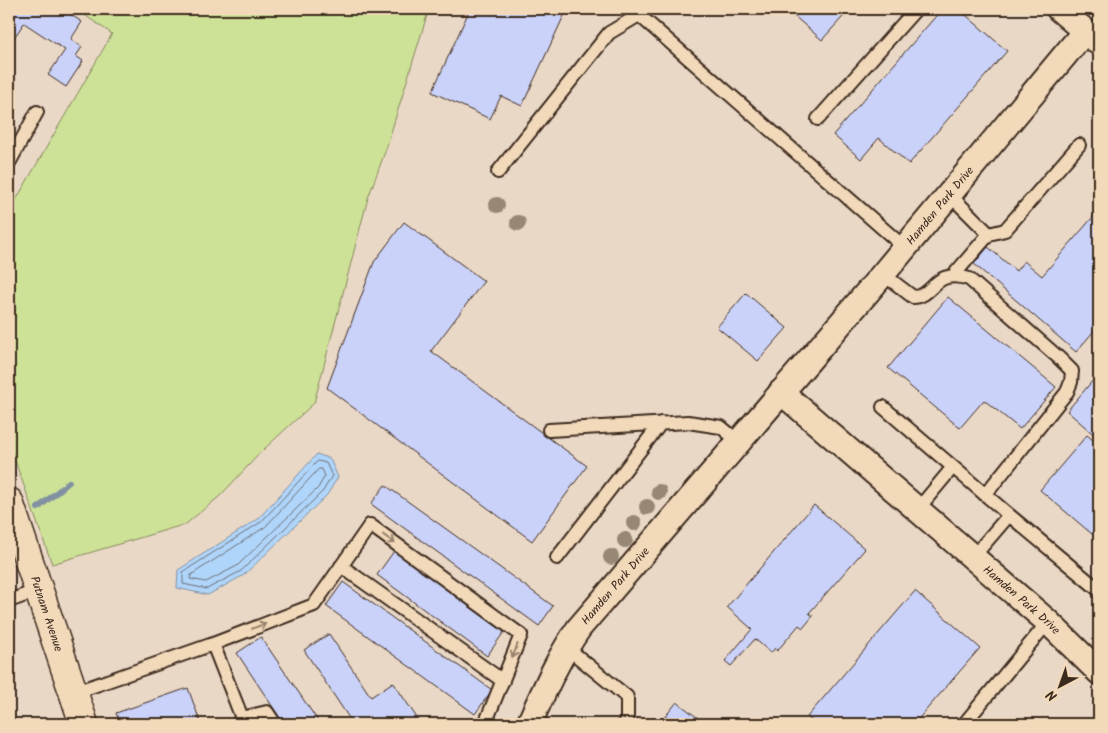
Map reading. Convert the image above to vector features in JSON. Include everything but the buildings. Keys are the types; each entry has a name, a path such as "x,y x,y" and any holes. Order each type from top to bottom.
{"main road":[{"name":"Putnam Avenue","path":"9,502 84,724"}],"street":[{"path":"1059,9 1092,37"},
{"name":"Hamden Park Drive","path":"529,724 566,646 579,628 883,274 949,194 1092,37"},
{"name":"Hamden Park Drive","path":"781,392 1048,622 1099,672"}],"lane":[{"path":"818,119 916,9"},
{"path":"498,172 609,33 639,15 904,247"},
{"path":"9,163 37,112"},
{"path":"953,276 989,234 1005,230 1079,145"},
{"path":"949,194 989,234"},
{"path":"883,274 913,297 919,297 936,282 948,276 969,279 1072,371 1071,382 1067,392 985,495"},
{"path":"882,407 1099,590"},
{"path":"549,430 688,422 721,427 739,442"},
{"path":"557,558 661,423"},
{"path":"918,509 953,467"},
{"path":"973,557 1009,515"},
{"path":"73,692 214,644 314,605 370,525 520,635 504,681 485,724"},
{"path":"341,566 504,681"},
{"path":"9,601 39,590"},
{"path":"964,724 1048,622"},
{"path":"214,644 239,721 267,712 275,724"},
{"path":"566,646 627,697 627,719 624,724"}],"green space":[{"path":"76,9 429,9 385,152 368,198 314,403 262,451 220,496 186,524 52,564 9,444 9,212 112,34"}],"water":[{"path":"317,454 330,459 338,477 327,495 244,575 208,595 177,588 178,570 258,519"}],"waterway":[{"path":"38,508 69,482"}]}
